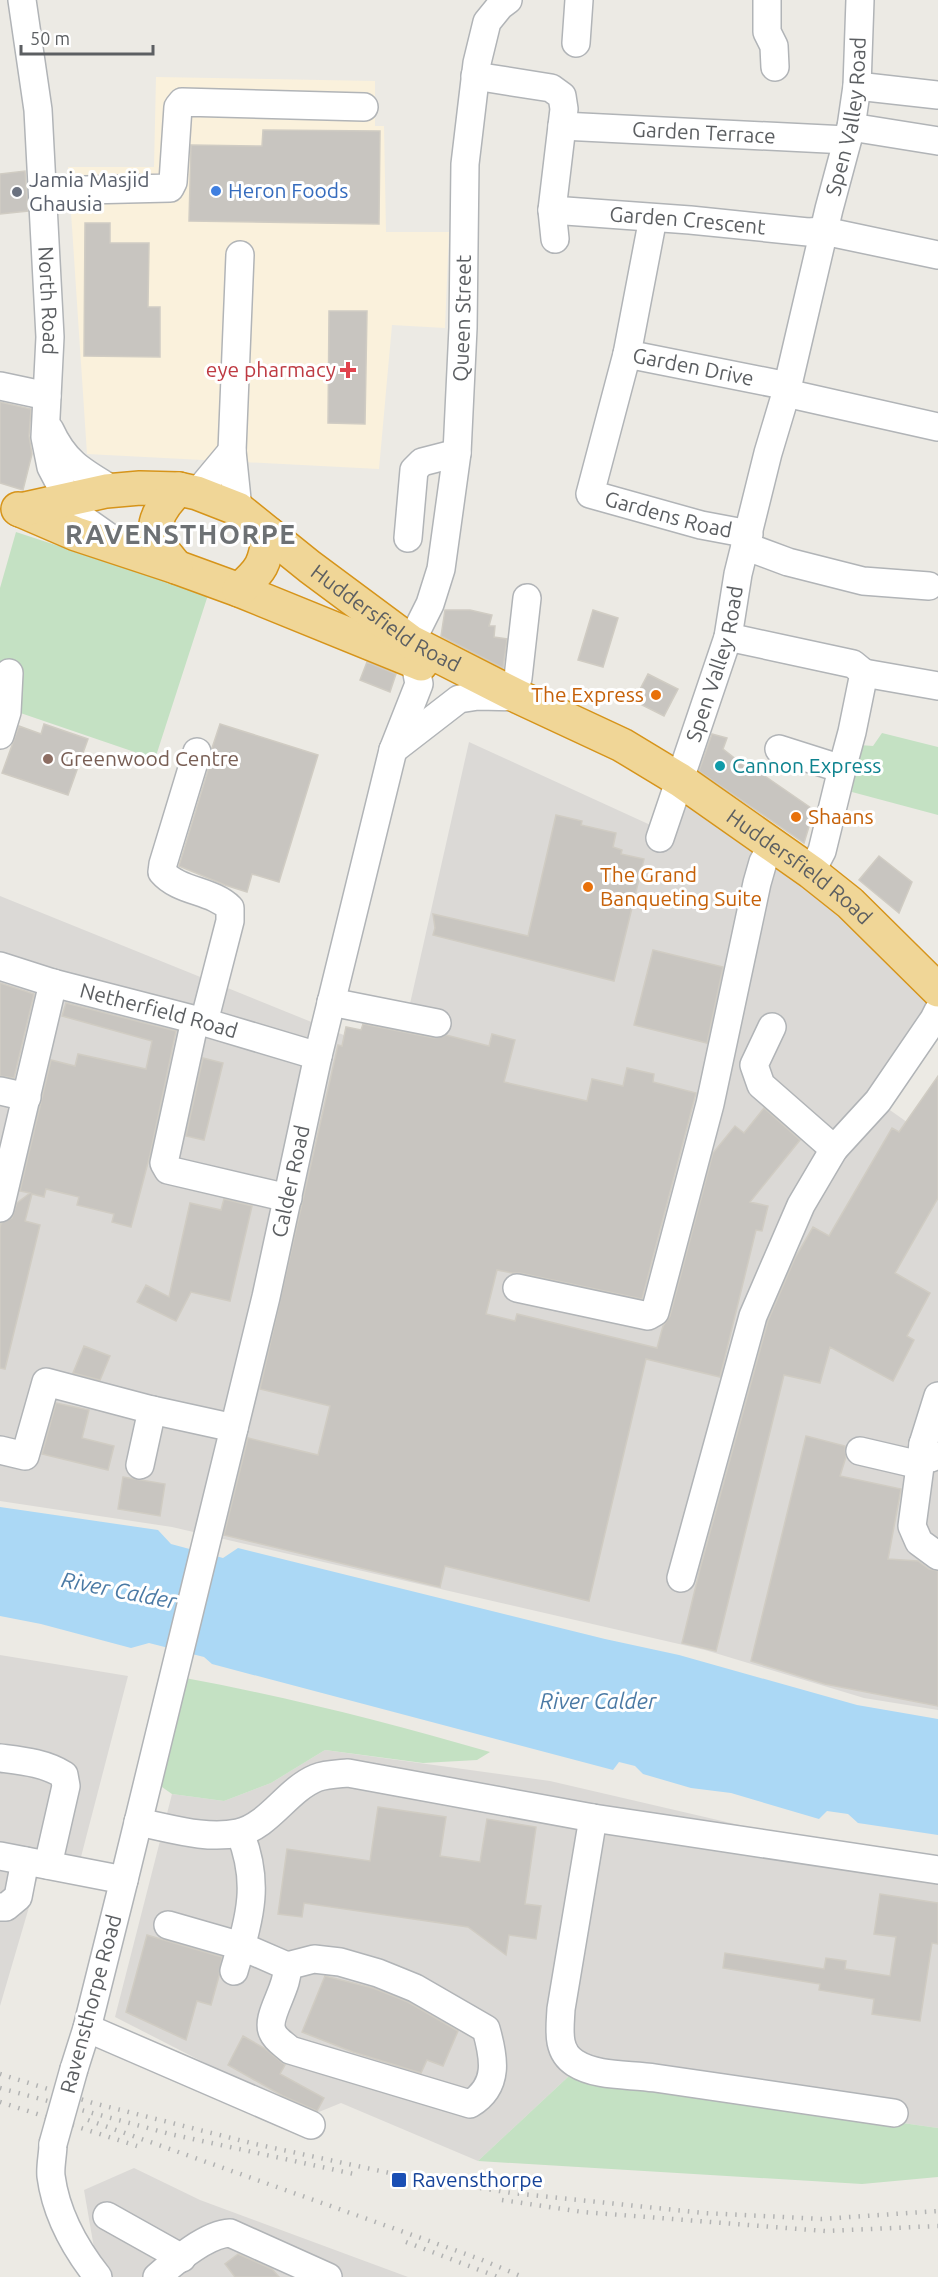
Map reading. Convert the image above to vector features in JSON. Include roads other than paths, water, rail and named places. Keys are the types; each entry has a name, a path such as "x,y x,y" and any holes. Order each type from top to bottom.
{"highway":[{"name":"Huddersfield Road","path":"10,506 68,500 113,490 188,491 238,509 413,652"},
{"path":"176,567 158,542 156,524 164,504 188,491"},
{"name":"Huddersfield Road","path":"10,506 76,534 176,567 294,613 413,652 482,686 516,696 622,745 680,780 811,872 850,903 938,990"},
{"path":"239,590 257,574 266,557 269,534"},
{"path":"294,613 304,602 311,588 310,567"}],"street":[{"name":"North Road","path":"22,0 38,110 43,191 50,337 45,437 51,467 68,500 86,521 126,550"},
{"name":"Queen Street","path":"413,652 441,568 457,453 463,328 465,164 476,76 487,22 508,0"},
{"path":"576,43 579,0"},
{"path":"767,0 767,32 774,46 775,67"},
{"name":"Spen Valley Road","path":"660,838 728,637 747,540 768,453 787,390 849,134 857,86 861,0"},
{"path":"476,76 551,88 562,96 564,109 552,210 555,239"},
{"path":"857,86 938,96"},
{"path":"43,191 170,188 173,182 178,107 182,102 364,107"},
{"name":"Garden Terrace","path":"562,126 849,134 938,141"},
{"name":"Garden Crescent","path":"552,210 808,232 824,231"},
{"name":"Garden Drive","path":"653,218 627,354 787,390"},
{"path":"824,231 938,255"},
{"path":"238,509 232,451 240,255"},
{"name":"Gardens Road","path":"627,354 590,494 747,540"},
{"path":"0,386 47,408"},
{"path":"787,390 938,427"},
{"name":"North Road","path":"47,408 59,449 81,470 113,490"},
{"path":"188,491 232,451"},
{"path":"408,538 414,470 422,462 457,453"},
{"path":"747,540 788,562 862,581 929,586"},
{"path":"393,750 459,699 478,696 516,696 527,598"},
{"path":"728,637 853,664 864,673 938,686"},
{"name":"Calder Road","path":"162,1724 288,1197 318,1056 393,750 419,684 413,652"},
{"path":"0,735 7,712 9,673"},
{"path":"811,872 822,851 864,673"},
{"path":"779,749 842,769"},
{"path":"197,752 162,872 169,880 221,899 230,908 230,921 200,1021 164,1164 168,1170 288,1197"},
{"path":"518,1288 648,1316 655,1312 710,1104 757,883 763,862 772,845"},
{"name":"Netherfield Road","path":"0,966 53,983 200,1021 318,1056"},
{"path":"0,1208 53,983"},
{"path":"332,1002 437,1023"},
{"path":"681,1578 753,1316 801,1205 834,1149 878,1101 938,1011"},
{"path":"772,1027 754,1065 761,1085 834,1149"},
{"path":"0,1091 27,1097"},
{"path":"0,1450 26,1456 46,1382 152,1410 234,1428"},
{"path":"938,1396 912,1527 919,1542 938,1556"},
{"path":"140,1465 152,1410"},
{"path":"860,1451 927,1457"},
{"name":"Ravensthorpe Road","path":"98,2277 68,2233 60,2210 51,2176 53,2144 87,2028 162,1724"},
{"path":"0,1758 31,1762 53,1768 64,1775 66,1786 24,1861 18,1897 6,1907 0,1907"},
{"path":"138,1822 213,1836 240,1833 259,1822 297,1788 315,1778 348,1773 592,1818 938,1870"},
{"path":"592,1818 561,2009 560,2041 565,2054 574,2063 594,2072 648,2077 894,2113"},
{"path":"238,1958 253,1892 248,1852 240,1833"},
{"path":"24,1861 124,1880"},
{"path":"168,1924 238,1958 287,1966 314,1959 340,1962 378,1973 415,1988 486,2029 494,2057 490,2083 480,2098 470,2104 290,2050 273,2035 270,2023 288,1976 287,1966"},
{"path":"87,2028 311,2125"},
{"path":"108,2216 182,2258"},
{"path":"157,2277 220,2234 230,2233 328,2277"}],"water":[{"name":"River Calder","path":"0,1507 158,1530 171,1544 223,1558 238,1548 605,1639 679,1655 857,1705 938,1719 938,1835 858,1823 848,1814 827,1811 819,1819 731,1793 691,1788 643,1774 635,1766 619,1762 613,1770 212,1664 204,1657 149,1643 131,1648 41,1624 0,1616"}],"railway":[{"path":"0,2074 93,2103 255,2144 399,2175 512,2193 704,2213 821,2219 938,2211"},
{"path":"0,2088 170,2134 354,2174"},
{"path":"0,2102 137,2146"},
{"path":"88,2120 480,2259 523,2277"},
{"path":"502,2200 583,2212 825,2231 938,2226"},
{"path":"406,2242 498,2277"}],"place":[{"name":"Heron Foods","path":"216,191"},
{"name":"Jamia Masjid Ghausia","path":"17,192"},
{"name":"eye pharmacy","path":"348,370"},
{"name":"The Express","path":"656,695"},
{"name":"Greenwood Centre","path":"48,759"},
{"name":"Cannon Express","path":"720,766"},
{"name":"Shaans","path":"796,817"},
{"name":"The Grand Banqueting Suite","path":"588,887"},
{"name":"Ravensthorpe","path":"399,2180"}],"district":[{"name":"RAVENSTHORPE","path":"181,535"}]}
